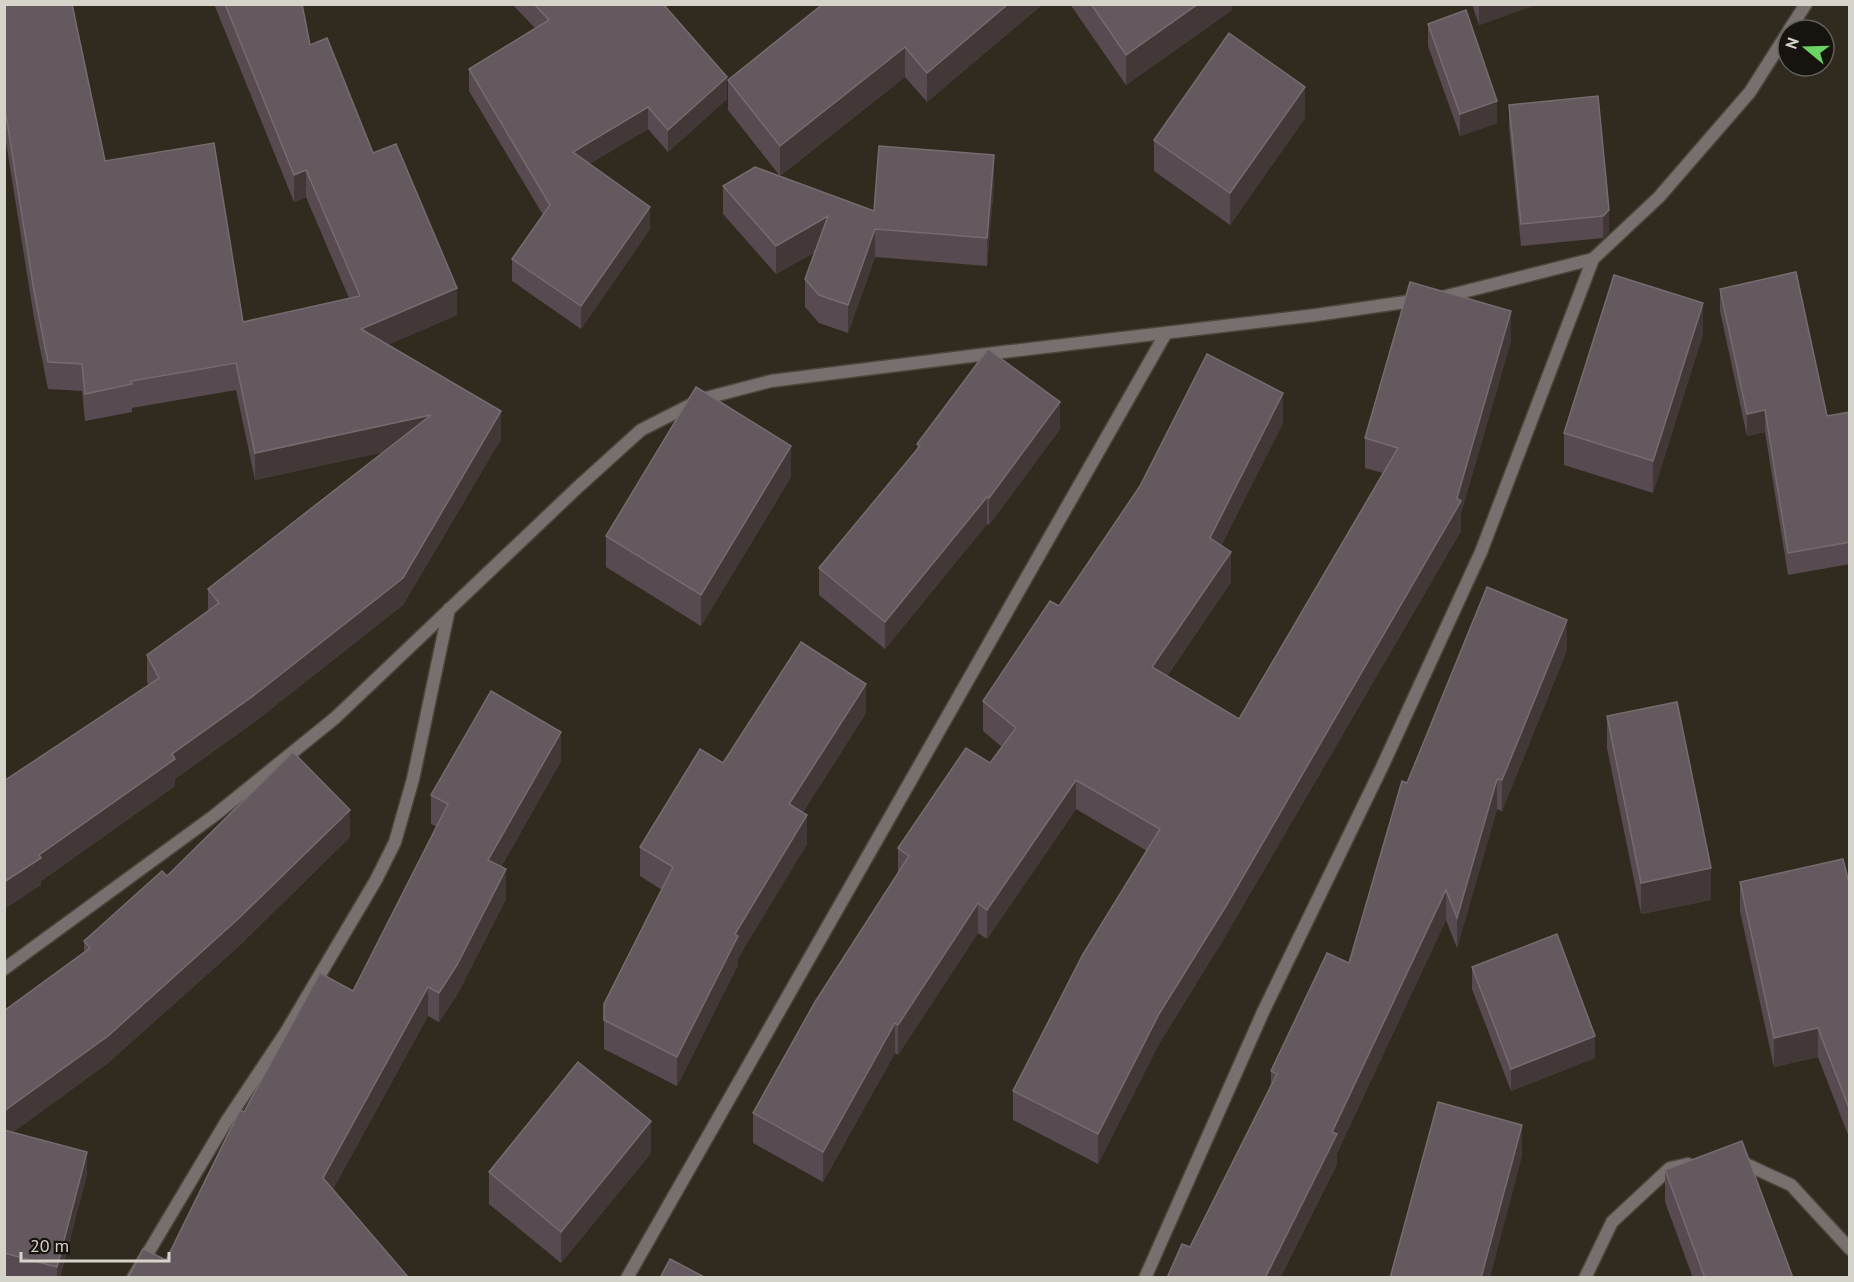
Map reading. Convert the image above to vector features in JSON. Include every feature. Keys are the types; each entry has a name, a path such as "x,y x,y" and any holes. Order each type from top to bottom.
{"street":[{"path":"1797,18 1806,4"},
{"path":"1145,1278 1263,1011 1382,767 1480,552 1593,259 1659,197 1743,100 1776,50"},
{"path":"4,969 215,815 335,718 641,430 702,399 771,381 1316,315 1448,296 1593,259"},
{"path":"627,1278 1166,333"},
{"path":"133,1278 226,1122 286,1032 376,880 395,842 413,779 449,609"},
{"path":"1721,1159 1731,1157 1791,1185 1850,1249"},
{"path":"1585,1278 1612,1222 1670,1168 1700,1162"}],"building":[{"path":"4,4 72,4 105,161 214,143 243,322 360,296 306,170 294,175 225,4 302,4 310,45 327,38 373,153 396,144 457,288 361,329 501,411 403,578 257,693 172,754 175,759 39,855 41,858 4,882 4,781 159,678 147,655 219,603 208,589 431,415 255,453 236,363 131,381 132,384 85,394 82,364 48,362 34,291 6,115 4,115"},
{"path":"534,4 663,4 727,77 668,130 648,107 573,152 650,207 581,306 512,259 550,205 469,69 549,20"},
{"path":"823,4 1008,4 927,73 905,47 780,146 728,80"},
{"path":"1091,4 1198,4 1126,55"},
{"path":"1466,10 1497,101 1460,114 1428,24"},
{"path":"1229,33 1305,87 1230,193 1154,140"},
{"path":"1598,96 1609,210 1603,216 1521,224 1509,105"},
{"path":"879,146 994,155 987,238 875,229 848,305 819,295 805,279 828,216 776,246 723,186 755,167 874,211"},
{"path":"1796,272 1827,416 1850,412 1850,542 1788,553 1765,410 1747,414 1720,289"},
{"path":"1614,275 1703,303 1653,461 1564,433"},
{"path":"1410,282 1511,311 1457,498 1461,501 1226,906 1159,1014 1098,1134 1013,1091 1083,954 1160,829 1076,780 987,910 978,903 898,1025 895,1023 823,1152 753,1113 815,1002 909,856 898,848 966,748 990,763 1016,728 983,701 1050,601 1059,606 1140,486 1207,354 1283,393 1210,538 1231,552 1152,667 1239,719 1398,448 1365,438"},
{"path":"988,349 1060,402 989,498 987,497 885,622 819,568 920,446 917,444"},
{"path":"696,387 791,446 701,595 606,536"},
{"path":"1487,587 1567,620 1502,780 1497,779 1457,918 1446,890 1332,1132 1337,1134 1265,1278 1167,1278 1182,1244 1190,1247 1277,1074 1271,1071 1327,953 1349,963 1402,781 1407,783"},
{"path":"801,642 866,684 789,804 807,815 735,934 738,936 677,1057 604,1020 604,1004 673,867 640,847 700,749 723,763"},
{"path":"491,691 561,732 488,860 506,869 457,965 439,993 428,987 323,1178 409,1278 128,1278 143,1249 166,1260 240,1110 244,1112 320,973 353,991 448,804 431,795"},
{"path":"1677,702 1711,868 1641,883 1607,716"},
{"path":"293,752 350,810 238,919 108,1036 4,1111 4,1011 90,948 84,941 162,871 167,876"},
{"path":"1843,859 1850,887 1850,1111 1818,1028 1774,1038 1740,882"},
{"path":"1557,934 1595,1036 1511,1069 1472,967"},
{"path":"578,1062 651,1121 561,1232 489,1172"},
{"path":"1438,1102 1522,1125 1481,1278 1390,1278"},
{"path":"4,1130 87,1152 57,1267 4,1253"},
{"path":"1742,1141 1793,1278 1705,1278 1665,1170"},
{"path":"670,1259 706,1278 660,1278"}]}
